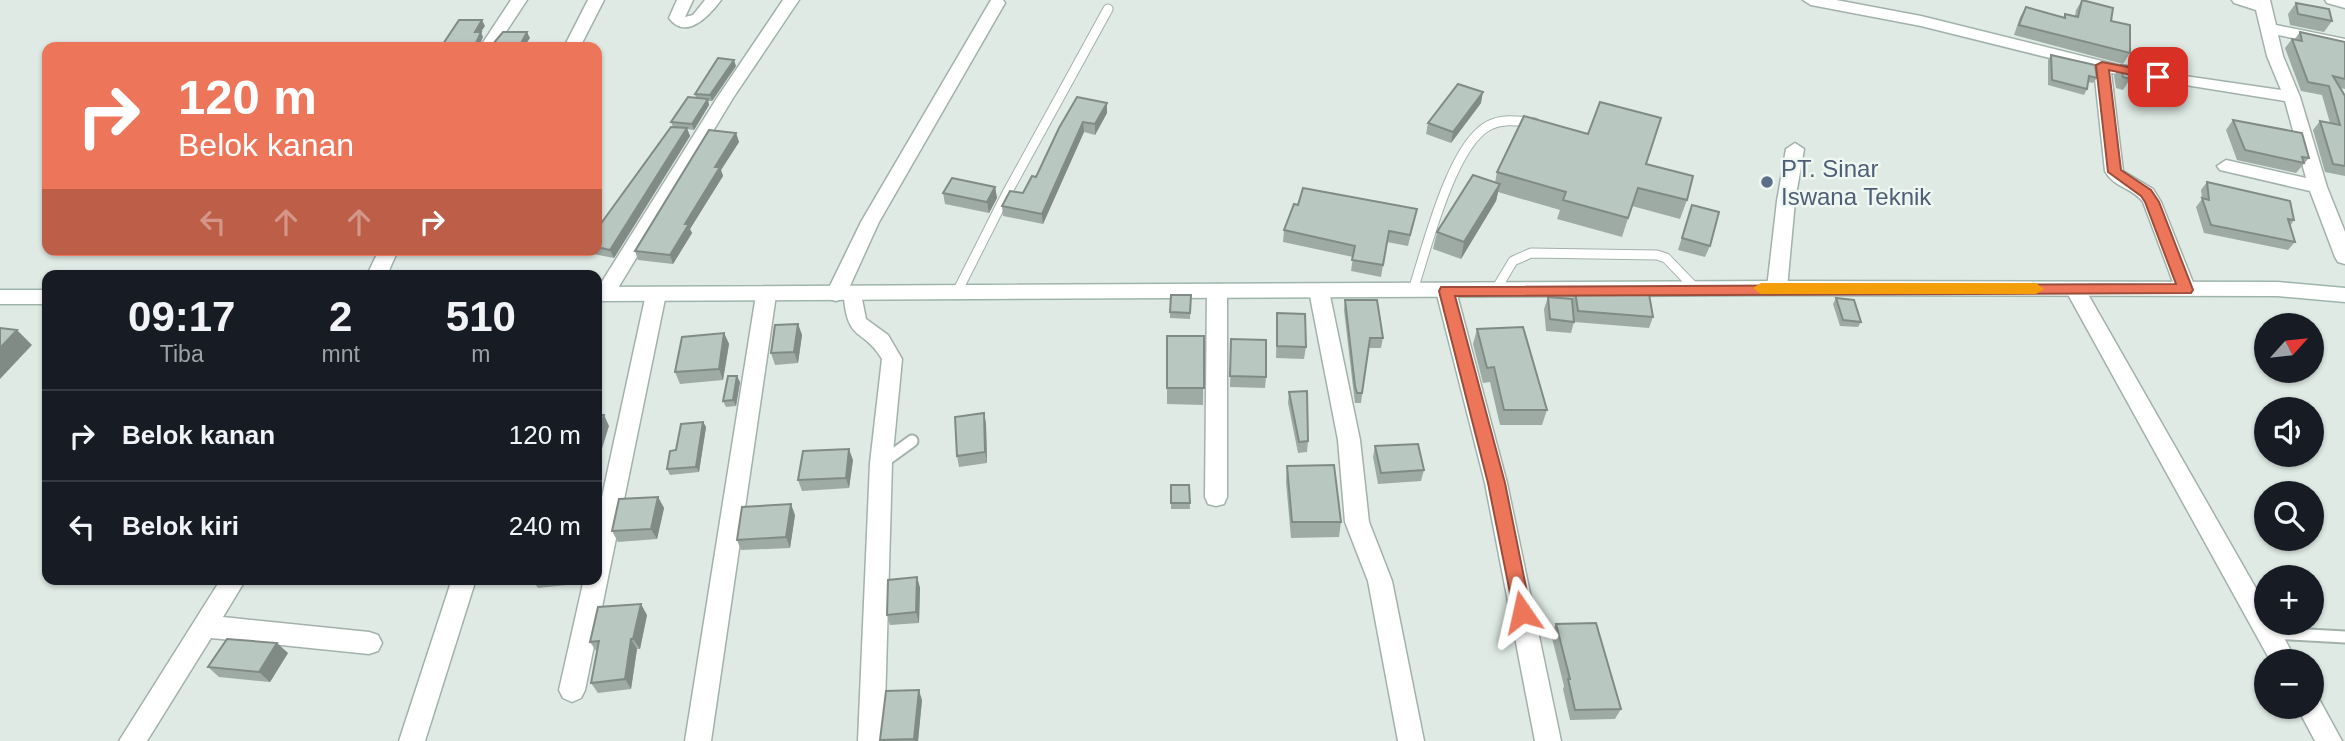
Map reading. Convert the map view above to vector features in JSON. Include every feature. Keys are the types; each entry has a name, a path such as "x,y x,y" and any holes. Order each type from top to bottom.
{"street":[{"path":"491,42 519,0"},
{"path":"575,42 597,0"},
{"path":"685,0 677,18 681,23 699,18 713,0"},
{"path":"602,291 724,98 791,0"},
{"path":"1811,0 1921,21 2102,65 2178,80 2292,97"},
{"path":"2240,0 2262,4 2275,56 2292,97 2318,187 2345,257"},
{"path":"2333,0 2345,3"},
{"path":"871,741 881,464 892,359 881,340 862,328 856,320 844,294 870,222 997,3"},
{"path":"2267,28 2345,44"},
{"path":"2102,65 2115,172 2146,193 2152,202 2186,290"},
{"path":"1777,288 1786,201 1795,149"},
{"path":"2226,166 2318,187"},
{"path":"602,293 766,295 1777,288 2278,289 2345,295"},
{"path":"2075,289 2254,605"},
{"path":"1216,497 1217,291"},
{"path":"1319,291 1349,440 1357,522 1380,581 1411,741"},
{"path":"1446,291 1496,483 1548,741"},
{"path":"602,549 656,294"},
{"path":"698,741 766,295"},
{"path":"0,297 42,297"},
{"path":"132,741 229,585"},
{"path":"412,741 462,585"},
{"path":"572,690 594,585"},
{"path":"204,626 369,643"},
{"path":"2317,719 2329,741"}],"lane":[{"path":"957,292 1007,193 1108,9"},
{"path":"1413,290 1448,181 1471,141 1483,129 1498,122 1544,123"},
{"path":"1494,291 1513,261 1531,253 1657,255 1666,258 1696,289"},
{"path":"881,464 912,441"},
{"path":"2308,635 2345,637"}],"building":[{"path":"2082,0 2113,8 2111,21 2130,25 2130,53 2019,25 2026,7 2065,18 2065,14 2078,17"},
{"path":"2296,3 2329,9 2332,21 2298,14"},
{"path":"459,20 482,20 475,32 481,32 476,42 444,42"},
{"path":"503,32 527,32 522,42 495,42"},
{"path":"2300,32 2345,42 2345,79 2333,76 2345,96 2345,166 2333,164 2320,121 2340,125 2329,86 2308,82 2292,39 2302,41"},
{"path":"2051,55 2095,65 2097,78 2089,76 2087,89 2052,80"},
{"path":"718,58 734,60 710,95 695,94"},
{"path":"2121,65 2130,66 2130,79 2123,77"},
{"path":"1458,84 1483,92 1453,132 1428,123"},
{"path":"688,97 708,99 692,124 671,122"},
{"path":"1077,97 1107,103 1095,124 1083,122 1042,214 1002,206 1010,191 1023,193 1032,176 1036,177"},
{"path":"1600,102 1661,118 1646,164 1693,176 1687,200 1638,188 1628,218 1563,200 1566,192 1497,172 1524,116 1588,134"},
{"path":"2233,120 2302,133 2309,158 2302,157 2304,163 2245,150"},
{"path":"671,127 687,128 610,250 602,248 602,222"},
{"path":"709,130 736,133 715,167 720,167 685,224 689,224 670,255 635,251"},
{"path":"1473,175 1500,184 1464,242 1437,232"},
{"path":"952,178 995,187 987,202 943,193"},
{"path":"2207,182 2290,201 2294,220 2288,219 2295,242 2211,225 2202,198 2209,200"},
{"path":"1303,188 1417,209 1410,235 1389,231 1383,265 1352,260 1355,246 1284,230 1294,204 1298,205"},
{"path":"1692,205 1719,212 1710,246 1682,238"},
{"path":"1575,291 1619,295 1618,291 1649,294 1653,317 1578,311"},
{"path":"1171,295 1191,295 1190,313 1170,312"},
{"path":"1548,297 1572,299 1574,322 1550,319"},
{"path":"1836,298 1854,300 1861,322 1843,320"},
{"path":"1345,300 1377,300 1383,338 1370,338 1362,393 1357,393 1355,386"},
{"path":"1277,313 1305,314 1306,347 1277,346"},
{"path":"798,324 794,352 771,353 775,325"},
{"path":"1523,327 1547,410 1504,410 1494,367 1487,368 1477,329"},
{"path":"0,328 17,330 0,348"},
{"path":"724,333 719,369 675,372 682,337"},
{"path":"1167,336 1204,336 1204,388 1167,388"},
{"path":"1231,339 1266,340 1266,377 1230,376"},
{"path":"728,376 737,376 733,400 723,401"},
{"path":"1307,391 1308,441 1299,442 1289,392"},
{"path":"984,413 985,452 957,456 955,417"},
{"path":"703,422 696,467 667,469 670,451 676,450 681,424"},
{"path":"1418,444 1424,470 1381,473 1375,446"},
{"path":"849,449 846,478 798,480 803,451"},
{"path":"1334,465 1341,522 1292,522 1287,466"},
{"path":"1171,485 1189,485 1190,503 1171,503"},
{"path":"658,497 651,529 612,531 619,499"},
{"path":"791,504 786,537 737,540 742,507"},
{"path":"917,577 916,612 887,615 888,580"},
{"path":"641,604 631,639 625,679 591,683 599,641 590,642 598,607"},
{"path":"1596,623 1621,709 1575,710 1556,624"},
{"path":"227,639 277,643 259,672 208,667"},
{"path":"919,690 914,739 880,740 886,691"}],"slow traffic":[{"path":"1761,288 2036,289"}],"place":[{"name":"PT. Sinar Iswana Teknik","path":"1767,182"}],"route":[{"path":"1522,612 1496,483 1446,291 1777,288 2186,290 2152,202 2146,193 2116,175 2102,65 2158,77"}]}
